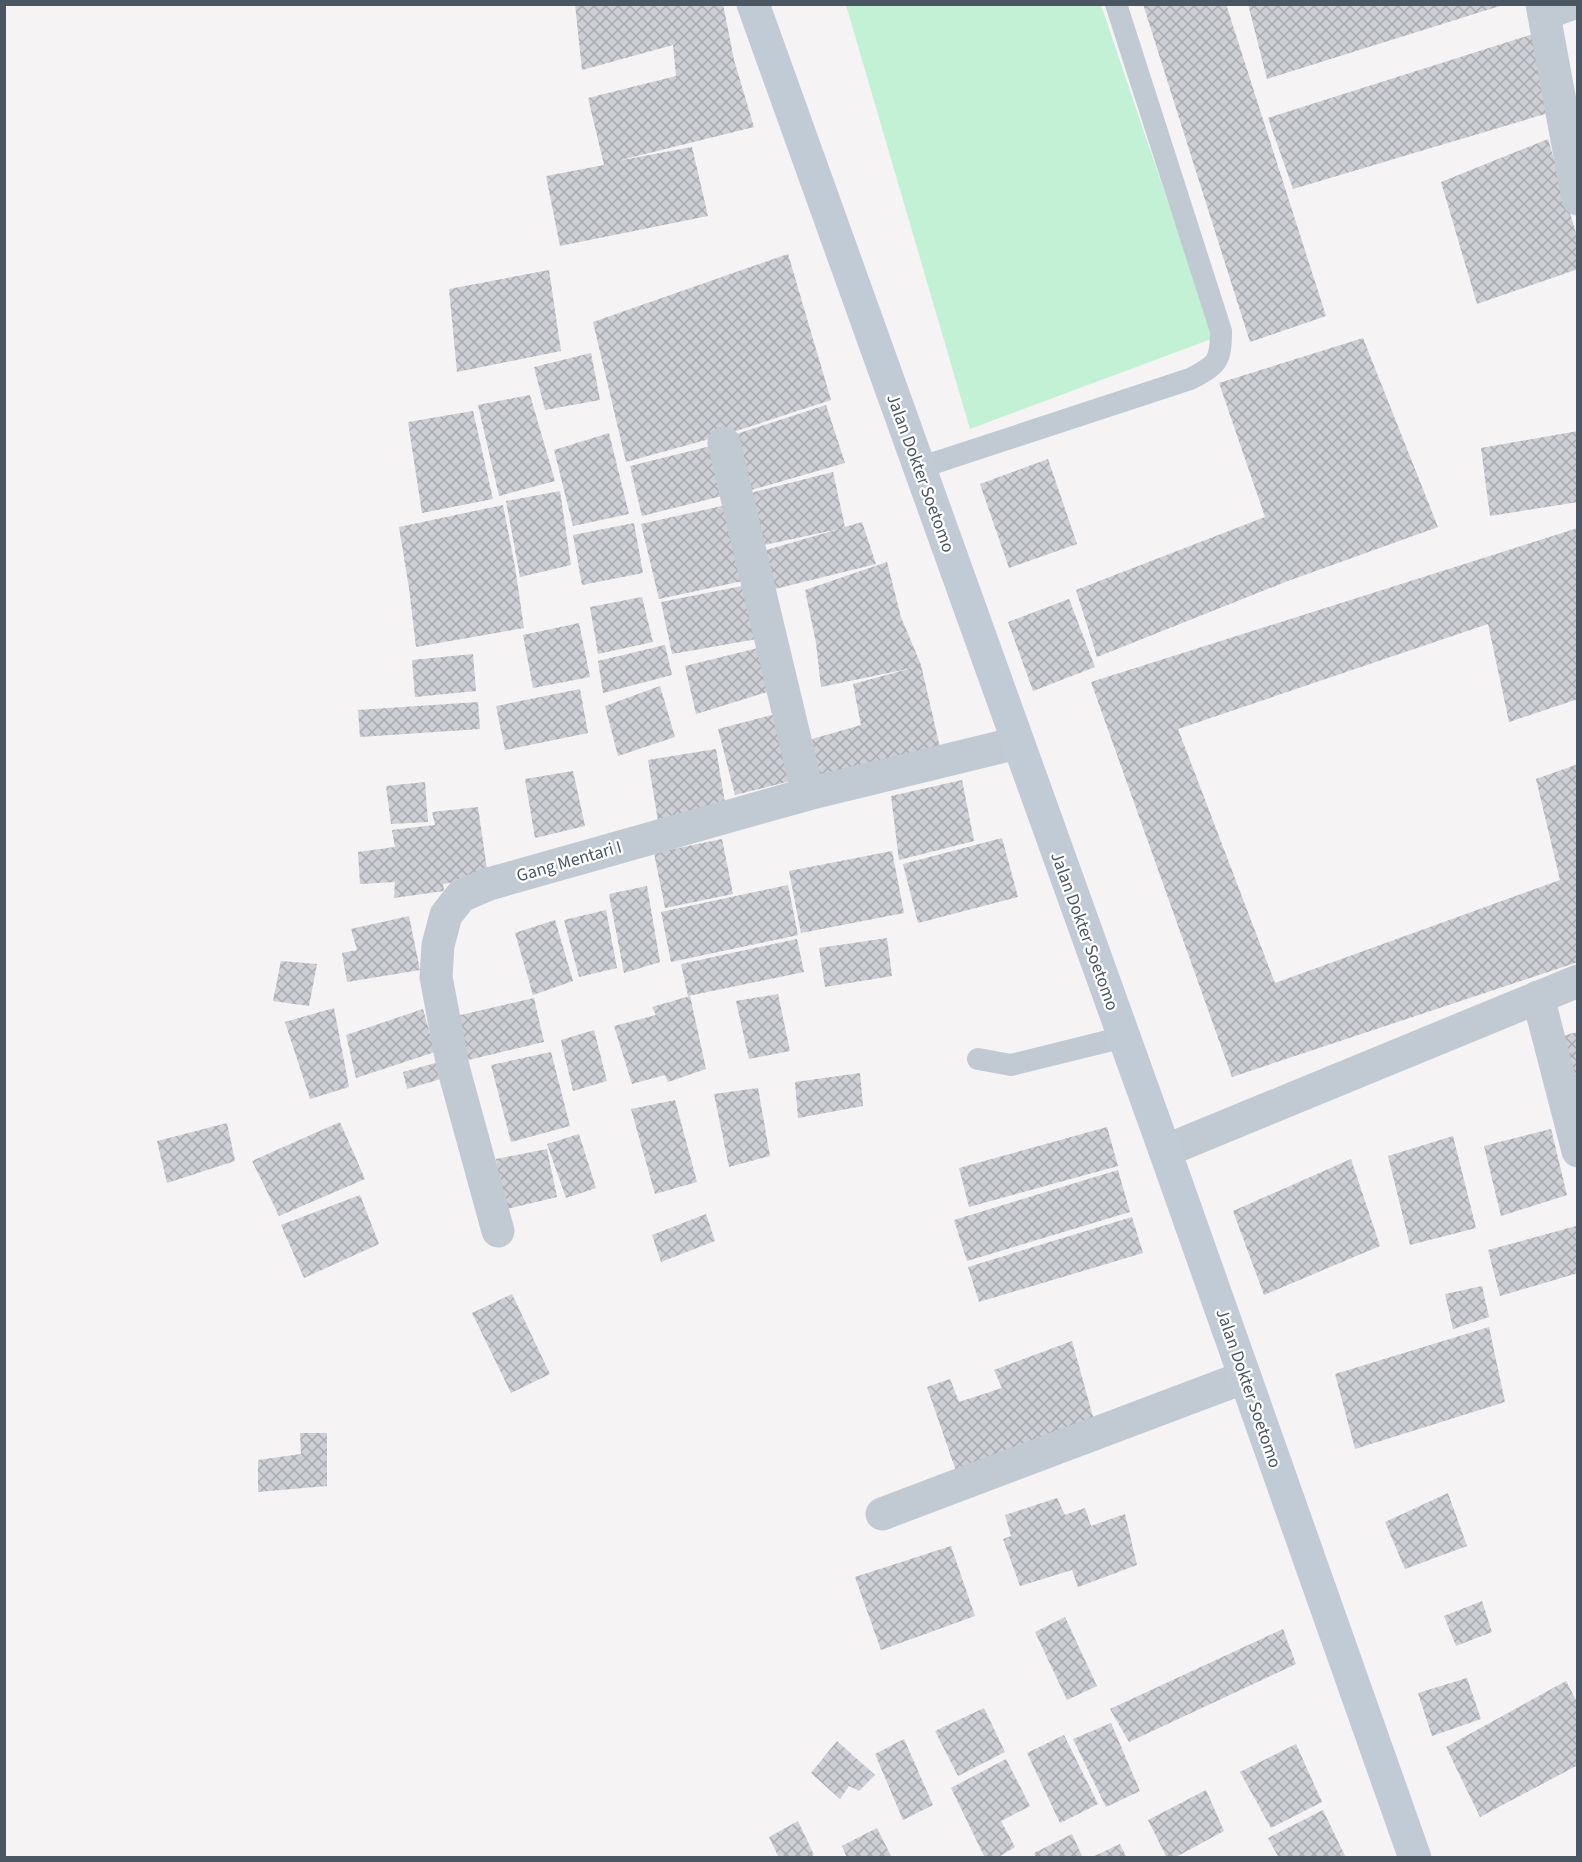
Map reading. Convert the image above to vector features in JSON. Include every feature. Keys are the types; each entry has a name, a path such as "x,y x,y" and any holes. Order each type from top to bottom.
{"street":[{"name":"Jalan Dokter Soetomo","path":"753,4 1165,1151 1415,1857"},
{"path":"1552,8 1578,200"},
{"path":"724,443 808,794"},
{"name":"Gang Mentari I","path":"498,1231 453,1067 436,977 438,945 446,915 461,896 489,884 808,794 1017,743"},
{"path":"1165,1151 1578,981"},
{"path":"1538,997 1578,1151"},
{"path":"882,1514 1245,1377"}],"lane":[{"path":"920,468 1190,379 1211,368 1221,352 1221,331 1116,4"},
{"path":"978,1059 1011,1065 1124,1037"}],"green space":[{"path":"846,5 1101,5 1214,338 970,429"}],"building":[{"path":"575,4 723,4 734,60 754,127 617,161 692,147 708,216 560,246 546,176 604,165 588,98 676,76 673,45 582,70"},
{"path":"1143,4 1226,4 1326,316 1250,342"},
{"path":"1248,4 1502,4 1503,5 1267,79"},
{"path":"1533,34 1555,111 1293,189 1268,118"},
{"path":"1548,139 1578,240 1578,269 1477,304 1441,182"},
{"path":"788,254 831,400 724,435 626,462 593,322"},
{"path":"549,270 561,351 457,372 449,289"},
{"path":"1363,338 1438,527 1288,581 1097,657 1076,590 1265,517 1219,383"},
{"path":"591,353 600,400 545,410 534,367"},
{"path":"530,395 555,481 499,496 478,405"},
{"path":"826,405 845,463 741,493 727,437"},
{"path":"473,411 493,499 422,513 408,422"},
{"path":"1578,431 1578,502 1490,516 1481,448"},
{"path":"609,433 629,514 573,526 554,450"},
{"path":"719,444 730,494 642,516 630,466"},
{"path":"1048,459 1077,544 1009,568 980,484"},
{"path":"833,472 845,527 862,522 876,564 767,591 756,553 839,529 755,547 746,494"},
{"path":"560,491 571,565 520,577 506,501"},
{"path":"735,503 752,579 659,599 641,524"},
{"path":"503,505 524,628 416,647 399,527"},
{"path":"634,523 643,573 582,585 573,535"},
{"path":"1578,528 1578,699 1509,722 1488,624 1178,729 1275,983 1560,880 1536,779 1578,764 1578,962 1232,1077 1091,682"},
{"path":"887,562 901,617 921,665 941,752 817,785 812,739 861,725 853,684 912,668 821,687 816,643 805,590"},
{"path":"747,585 757,639 672,654 661,602"},
{"path":"642,597 653,642 598,654 590,607"},
{"path":"1069,599 1095,667 1033,691 1008,622"},
{"path":"579,623 590,677 533,688 523,635"},
{"path":"665,645 672,675 603,693 598,661"},
{"path":"766,646 774,690 696,714 685,666"},
{"path":"473,654 476,691 415,697 412,660"},
{"path":"660,686 675,737 618,756 605,706"},
{"path":"580,689 588,733 505,750 496,706"},
{"path":"478,702 480,729 360,737 358,710"},
{"path":"783,712 799,779 735,795 718,729"},
{"path":"716,749 726,809 658,821 648,760"},
{"path":"573,771 585,826 535,838 525,779"},
{"path":"962,780 974,841 899,860 891,796"},
{"path":"425,782 428,822 391,824 386,786"},
{"path":"478,807 488,876 443,884 444,891 394,898 395,882 360,884 358,852 395,847 392,830 435,825 432,812"},
{"path":"1002,838 1018,897 918,923 903,864"},
{"path":"722,839 733,894 665,908 654,853"},
{"path":"892,851 904,913 801,933 789,871"},
{"path":"788,885 798,935 671,962 661,912"},
{"path":"647,886 660,962 624,973 609,894"},
{"path":"606,910 617,968 579,977 564,920"},
{"path":"409,916 420,970 347,982 342,953 357,950 351,929"},
{"path":"555,920 573,981 533,995 515,933"},
{"path":"887,938 892,976 825,987 819,948"},
{"path":"797,939 804,972 688,996 681,964"},
{"path":"281,961 317,964 309,1006 273,1001"},
{"path":"778,994 790,1051 749,1059 736,1001"},
{"path":"690,996 706,1069 668,1082 665,1075 632,1084 614,1026 656,1015 652,1007"},
{"path":"534,998 544,1042 464,1061 452,1017"},
{"path":"334,1008 349,1087 310,1099 285,1022"},
{"path":"423,1009 435,1052 356,1078 346,1035"},
{"path":"594,1030 607,1081 573,1091 561,1040"},
{"path":"1578,1032 1578,1098 1561,1036"},
{"path":"551,1052 570,1126 511,1142 491,1065"},
{"path":"439,1062 444,1078 407,1089 403,1072"},
{"path":"860,1073 863,1106 798,1118 795,1082"},
{"path":"758,1088 770,1156 729,1167 714,1094"},
{"path":"675,1100 697,1182 655,1194 631,1109"},
{"path":"340,1122 365,1179 279,1216 252,1161"},
{"path":"227,1123 235,1161 167,1183 157,1141"},
{"path":"1107,1127 1118,1166 969,1207 959,1168"},
{"path":"1551,1129 1567,1195 1501,1216 1484,1146"},
{"path":"579,1134 596,1188 566,1198 547,1144"},
{"path":"1453,1136 1476,1228 1410,1245 1388,1156"},
{"path":"547,1149 557,1197 503,1210 496,1159"},
{"path":"1351,1159 1380,1246 1264,1295 1233,1211"},
{"path":"1118,1170 1130,1212 967,1261 954,1220"},
{"path":"360,1195 379,1244 304,1278 281,1225"},
{"path":"706,1214 715,1241 661,1262 652,1235"},
{"path":"1132,1217 1143,1253 979,1302 968,1267"},
{"path":"1576,1226 1578,1273 1500,1296 1488,1250"},
{"path":"1482,1286 1489,1317 1453,1329 1445,1294"},
{"path":"512,1294 550,1374 511,1393 472,1313"},
{"path":"1489,1327 1505,1402 1355,1449 1335,1374"},
{"path":"1072,1341 1095,1424 958,1477 927,1387 950,1379 959,1402 1002,1388 994,1370"},
{"path":"300,1433 327,1433 327,1486 258,1492 258,1460 301,1454"},
{"path":"1448,1493 1467,1546 1405,1569 1385,1522"},
{"path":"1057,1498 1065,1515 1085,1508 1091,1526 1125,1514 1137,1565 1078,1587 1072,1570 1020,1586 1003,1539 1011,1536 1005,1515"},
{"path":"951,1546 975,1616 881,1650 855,1577"},
{"path":"1482,1601 1492,1632 1456,1646 1444,1616"},
{"path":"1065,1617 1097,1686 1067,1700 1035,1632"},
{"path":"1283,1629 1296,1664 1129,1742 1110,1709"},
{"path":"1467,1678 1481,1719 1432,1736 1418,1693"},
{"path":"1566,1681 1578,1704 1578,1765 1480,1817 1446,1747"},
{"path":"984,1708 1005,1752 958,1776 935,1731"},
{"path":"1111,1723 1140,1791 1106,1807 1073,1739"},
{"path":"1064,1735 1098,1804 1060,1823 1027,1753"},
{"path":"904,1739 933,1805 903,1820 875,1754"},
{"path":"837,1741 875,1775 859,1791 849,1786 840,1799 811,1773"},
{"path":"1296,1744 1322,1802 1271,1828 1240,1772"},
{"path":"1006,1759 1030,1806 1001,1821 1015,1847 997,1858 985,1858 951,1788"},
{"path":"1206,1790 1224,1831 1174,1858 1167,1858 1148,1820"},
{"path":"1323,1810 1346,1858 1279,1858 1268,1838"},
{"path":"798,1821 814,1855 808,1858 779,1858 769,1837"},
{"path":"877,1828 892,1858 847,1858 842,1846"},
{"path":"1072,1834 1083,1858 1036,1858 1034,1853"},
{"path":"1120,1844 1127,1858 1090,1858"}]}
